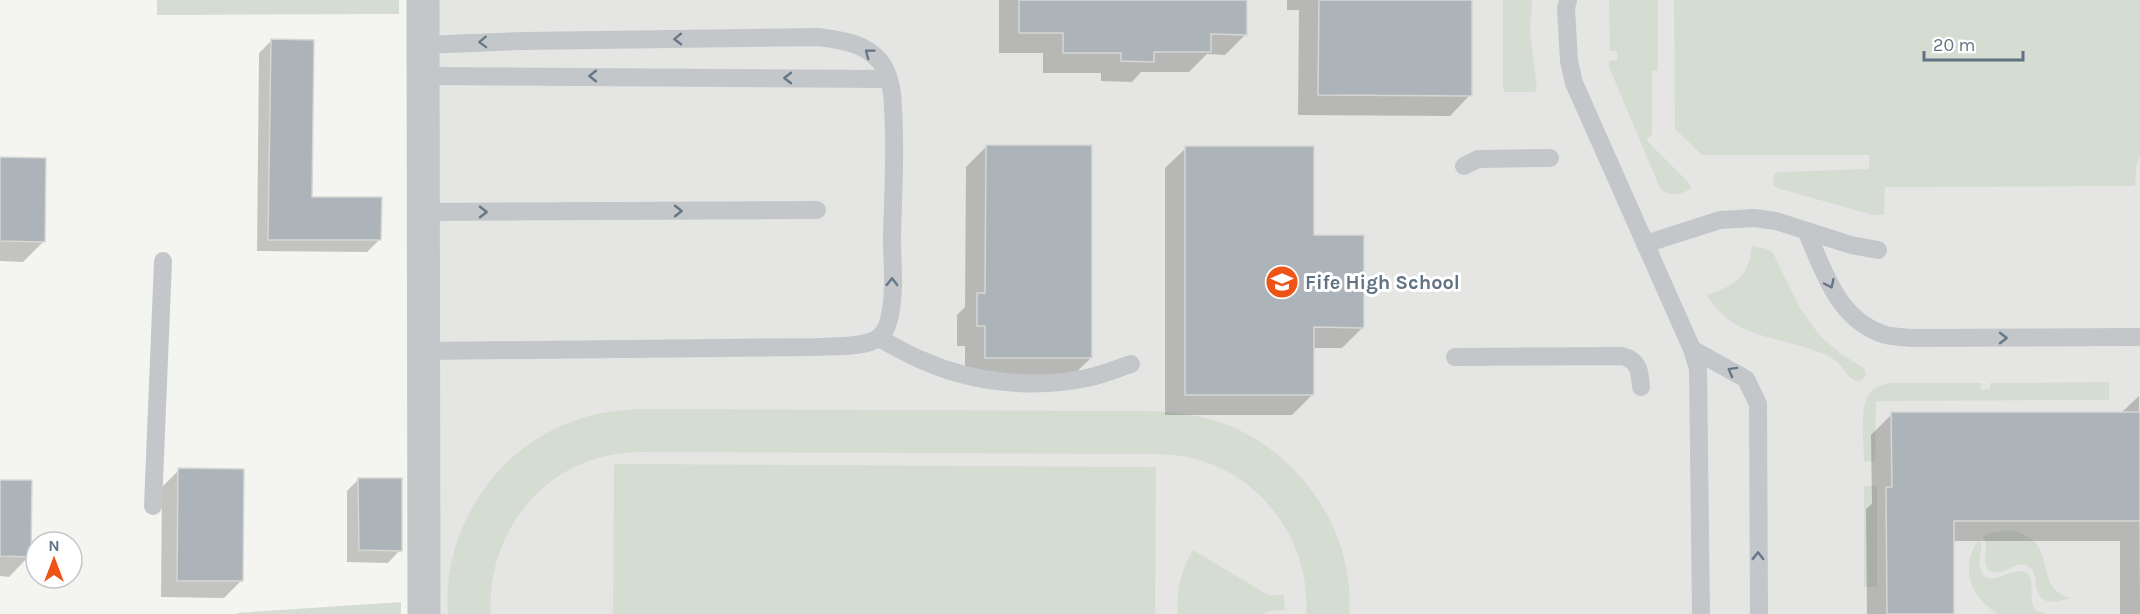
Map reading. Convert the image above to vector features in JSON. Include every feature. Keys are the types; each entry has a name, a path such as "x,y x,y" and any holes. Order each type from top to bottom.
{"street":[{"path":"423,0 424,614"}],"lane":[{"path":"1568,0 1566,8 1569,61 1574,83 1692,349 1698,369 1701,614"},
{"path":"424,60 522,41 818,38 852,43 865,48 880,62 888,79 893,109 892,292 888,325 879,338 858,344 816,347 424,351"},
{"path":"424,60 888,79"},
{"path":"1464,166 1478,159 1550,158"},
{"path":"424,212 817,210"},
{"path":"1645,244 1720,220 1738,218 1776,221 1851,245 1878,250"},
{"path":"1806,231 1837,299 1845,310 1881,333 1912,338 2140,337"},
{"path":"153,506 164,261"},
{"path":"879,338 922,361 939,367 986,379 1012,382 1089,378 1131,364"},
{"path":"1692,349 1746,379 1758,404 1759,614"},
{"path":"1455,357 1622,356 1636,363 1640,371 1641,387"}],"shaded area":[{"path":"157,0 399,0 399,14 157,15"},
{"name":"Fife High School","path":"423,0 2140,0 2140,614 424,614"},
{"path":"1503,0 1532,0 1530,33 1537,89 1534,92 1504,92"},
{"path":"1609,0 1658,0 1658,71 1652,71 1652,134 1646,140 1689,183 1691,189 1683,193 1671,194 1660,188 1609,67 1609,61 1617,60 1617,51 1610,51"},
{"path":"1674,0 2140,0 2140,155 2136,167 2135,186 1885,187 1884,215 1873,215 1777,188 1773,185 1774,174 1778,172 1869,169 1869,155 1702,155 1675,129"},
{"path":"1752,246 1764,248 1773,253 1800,308 1820,336 1840,353 1865,369 1866,375 1862,380 1854,380 1828,356 1744,329 1730,321 1718,310 1707,295 1739,278 1748,265"},
{"path":"2109,382 2109,400 1876,401 1875,461 1864,462 1863,426 1866,400 1873,390 1890,383 1981,383 1981,390 1990,389 1990,383"},
{"path":"641,409 1157,411 1213,420 1245,433 1268,448 1290,465 1308,486 1324,509 1336,533 1349,586 1349,614 1306,614 1306,589 1301,565 1292,541 1280,520 1265,501 1246,484 1225,471 1191,458 1157,454 640,452 595,459 571,469 550,482 516,518 504,540 491,589 491,614 448,614 448,582 454,551 465,521 481,493 501,468 525,447 552,430 596,414"},
{"path":"614,464 1156,467 1155,614 613,614"},
{"path":"1864,486 1877,486 1877,587 1864,587"},
{"path":"2011,530 2027,536 2037,545 2051,585 2071,598 2056,602 2046,601 2038,591 2032,570 2023,564 2001,572 1989,571 1985,561 1986,545 1983,537 1989,533"},
{"path":"1978,541 1981,543 1980,567 1983,575 1994,578 2016,571 2028,574 2035,610 2047,614 2000,614 1985,604 1974,590 1969,573 1971,556"},
{"path":"1193,550 1268,595 1284,595 1285,610 1270,611 1264,614 1178,614 1180,581"},
{"path":"401,602 401,614 237,614 237,613"}],"building":[{"path":"1019,0 1247,0 1247,35 1211,34 1211,52 1154,52 1154,62 1121,61 1121,53 1063,53 1063,33 1019,33"},
{"path":"1319,0 1472,0 1472,96 1318,95"},
{"path":"271,39 314,40 312,197 382,197 381,240 268,240"},
{"path":"986,145 1092,145 1092,358 985,358 985,326 977,326 977,293 985,293"},
{"path":"1185,146 1314,146 1314,235 1364,235 1364,328 1314,327 1314,395 1185,395"},
{"path":"0,157 46,158 45,242 0,241"},
{"path":"1891,412 2140,412 2140,521 1954,521 1954,614 1887,614 1886,487 1892,487"},
{"path":"178,468 244,469 243,581 177,581"},
{"path":"358,478 402,478 402,551 359,550"},
{"path":"0,480 32,480 31,530 24,530 24,557 0,556"}],"place":[{"name":"Fife High School","path":"1282,282"}]}
